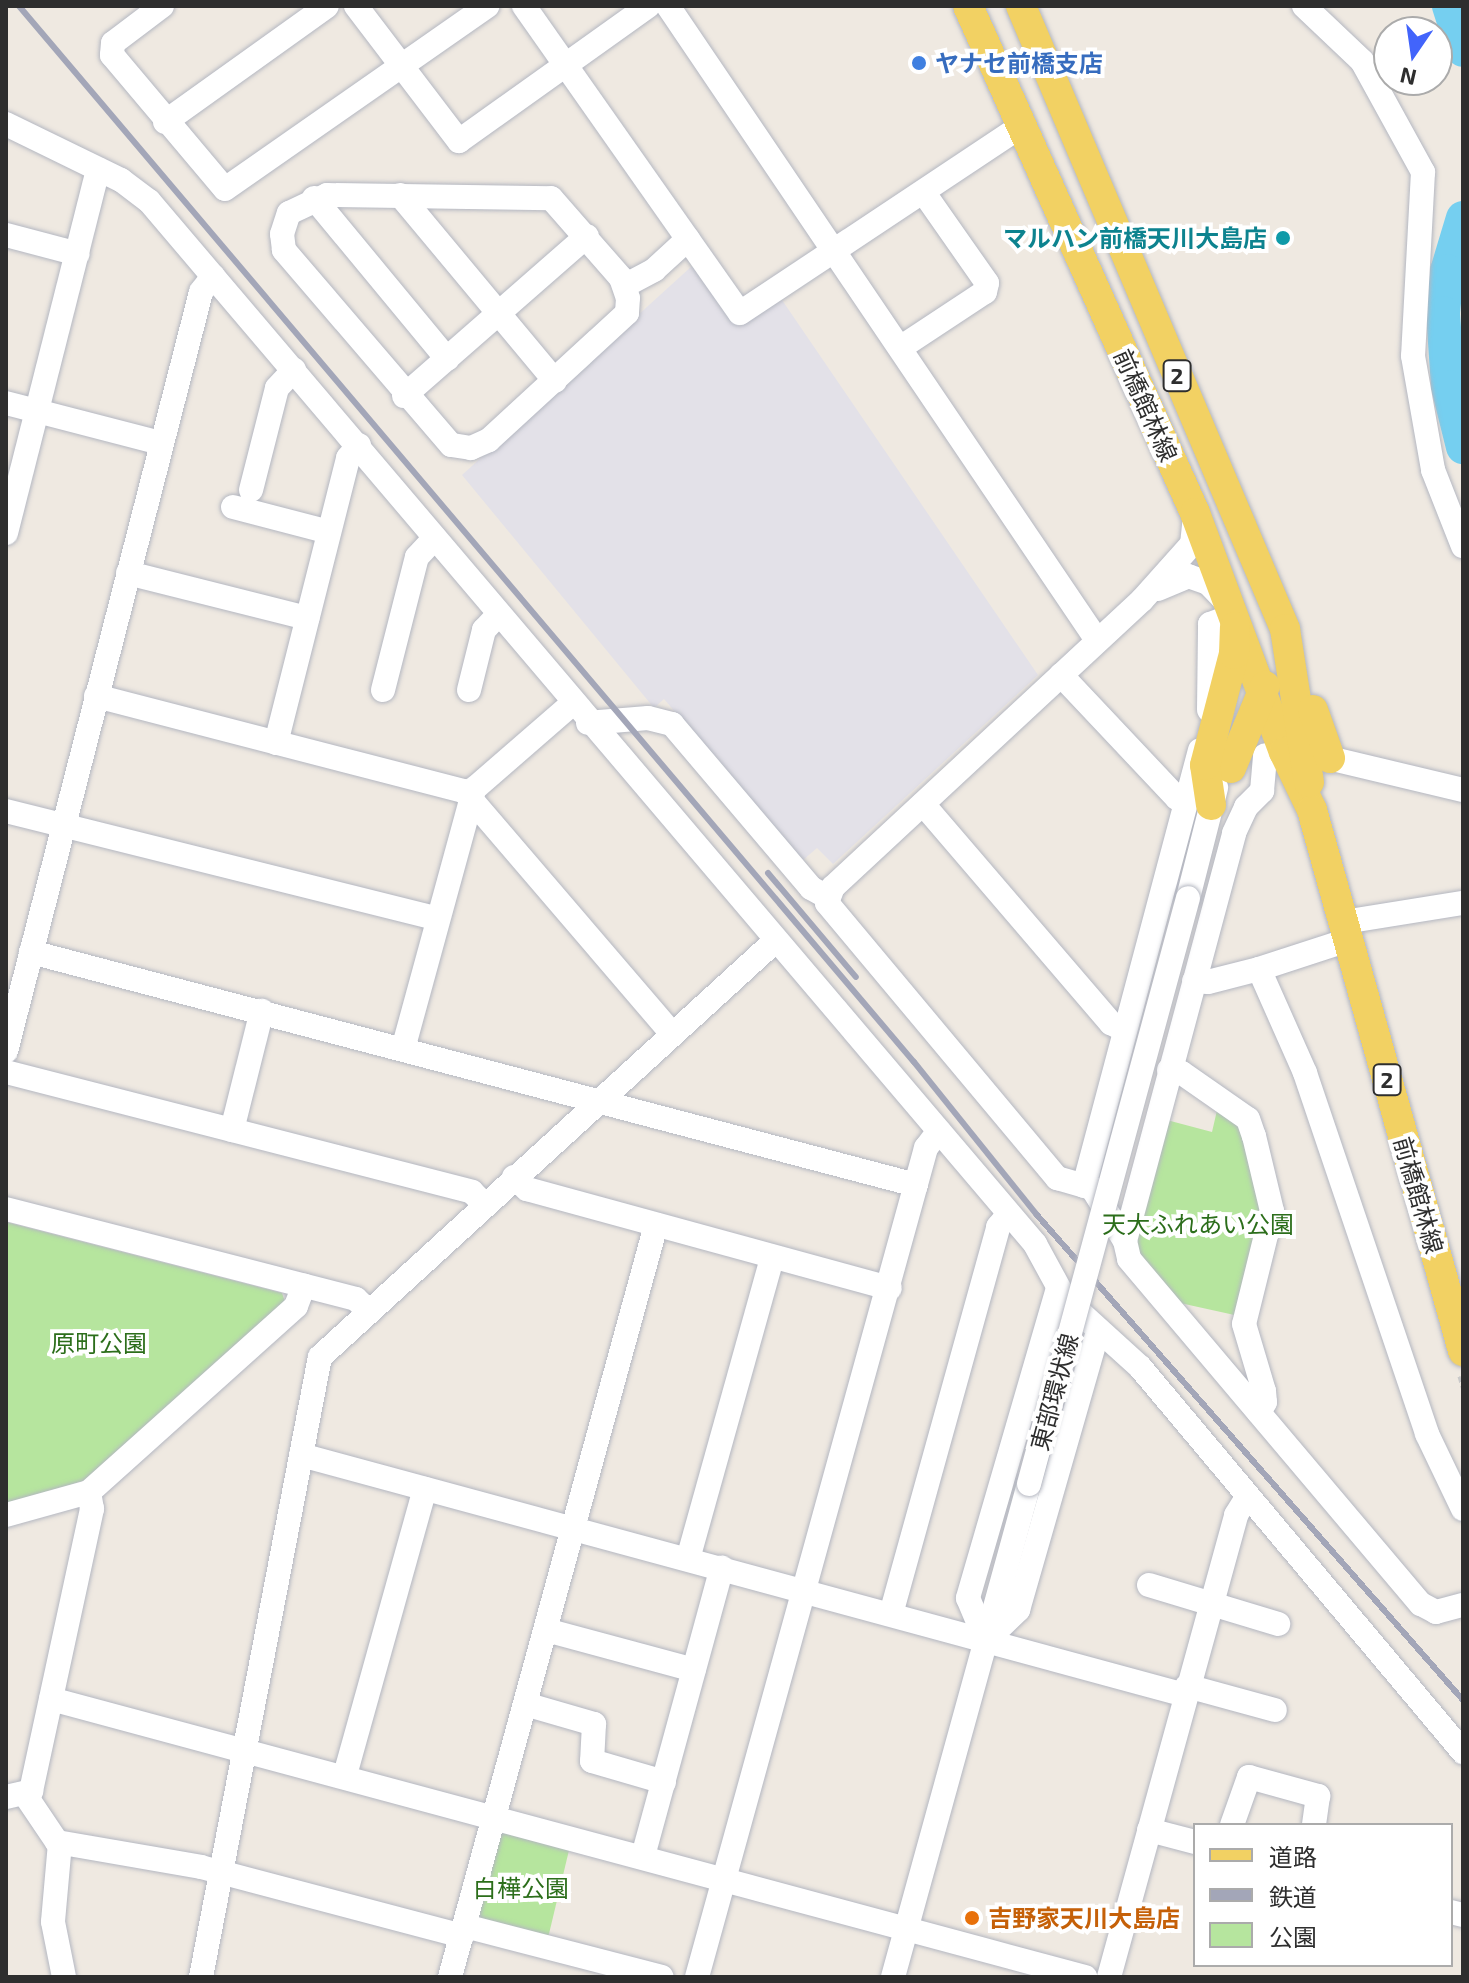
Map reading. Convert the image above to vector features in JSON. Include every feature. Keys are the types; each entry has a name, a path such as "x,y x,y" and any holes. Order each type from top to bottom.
{"main road":[{"name":"前橋館林線","path":"968,6 1195,513 1263,693 1296,754"},
{"name":"前橋館林線","path":"1021,6 1229,504 1285,629 1296,754 1463,1351"},
{"path":"1229,504 1272,635 1263,693 1231,768"},
{"path":"1198,803 1234,654 1231,614"}],"street":[{"path":"165,122 327,6"},
{"path":"356,6 400,69 459,141 567,67 648,6"},
{"path":"157,7 113,43 112,55 219,187 230,188 487,6"},
{"path":"524,6 740,313 1023,125"},
{"path":"668,6 903,346 1097,640"},
{"path":"1305,6 1362,61 1423,172 1413,356 1433,470 1463,546"},
{"path":"6,124 98,169 149,201 359,445 588,723 774,942 796,960 1009,1214 1041,1254 1058,1288 1098,1331 1140,1367 1463,1752"},
{"path":"6,533 98,169"},
{"path":"903,346 985,292 987,283 924,193"},
{"path":"400,195 555,381"},
{"path":"545,196 557,201 626,285 628,305 623,320 489,440 471,448 445,442 284,250 282,234 289,213 314,198 545,196"},
{"path":"314,198 447,359"},
{"path":"6,235 78,254"},
{"path":"404,396 587,236"},
{"path":"626,285 654,270 688,239"},
{"path":"6,1051 201,292 213,276"},
{"path":"294,370 277,388 242,499 329,532"},
{"path":"6,403 161,443"},
{"path":"276,743 348,458 359,445"},
{"path":"827,897 1142,600 1192,544 1198,527 1195,513"},
{"path":"383,690 417,557 435,538"},
{"path":"128,573 307,618"},
{"path":"1142,600 1188,576 1208,583 1231,614"},
{"path":"469,690 484,630 499,614"},
{"path":"1061,675 1177,798 1198,803"},
{"path":"96,696 456,788 470,796 672,1034"},
{"path":"403,1049 435,918 470,796 480,782 573,703"},
{"path":"588,723 648,718 672,724 811,888 827,897 829,906 1057,1178 1092,1188 1125,1241"},
{"path":"1296,754 1237,824 1140,1176 1125,1241 1126,1255 1421,1604 1436,1612 1463,1605"},
{"path":"1084,1186 1124,1030 1198,803 1231,768 1296,754 1463,790"},
{"name":"東部環状線","path":"893,1977 1188,898 1198,803"},
{"path":"923,804 1111,1023 1124,1030"},
{"path":"6,811 435,918"},
{"path":"1194,981 1208,982 1259,969 1346,931 1463,903"},
{"path":"201,1977 320,1357 367,1310 774,942"},
{"path":"31,952 599,1098 916,1185"},
{"path":"1259,969 1305,1073 1427,1434 1463,1509"},
{"path":"232,1130 262,1011"},
{"path":"1169,1070 1182,1073 1248,1119 1254,1136 1272,1211 1244,1324 1264,1391 1265,1402 1259,1412"},
{"path":"6,1072 472,1192 484,1204"},
{"path":"697,1977 890,1288 926,1148 939,1131"},
{"path":"514,1177 527,1189 890,1288"},
{"path":"6,1209 356,1299 367,1310"},
{"path":"891,1614 998,1227 1009,1214"},
{"path":"450,1977 656,1225"},
{"path":"688,1559 772,1258"},
{"path":"6,1515 89,1492 296,1306 304,1285"},
{"path":"986,1641 968,1598 1058,1288"},
{"path":"986,1641 1018,1610 1098,1331"},
{"path":"301,1455 986,1641 1275,1710"},
{"path":"345,1775 425,1489"},
{"path":"89,1492 92,1509 51,1699 16,1796 60,1843 220,1871 662,1977"},
{"path":"1109,1977 1186,1691 1240,1505 1248,1496"},
{"path":"643,1856 722,1568"},
{"path":"1149,1585 1278,1624"},
{"path":"546,1630 694,1670"},
{"path":"51,1699 345,1775 1085,1977"},
{"path":"525,1704 594,1724 592,1761 664,1782"},
{"path":"1233,1823 1249,1777 1318,1796 1314,1823"},
{"path":"1149,1830 1193,1841"},
{"path":"60,1843 53,1922 64,1977"}],"shaded area":[{"path":"692,266 740,326 782,300 1038,675 833,864 817,848 803,860 664,699 654,708 462,475"}],"green space":[{"name":"天大ふれあい公園","path":"1218,1106 1244,1125 1265,1210 1239,1316 1180,1303 1134,1249 1163,1119 1212,1132"},
{"name":"原町公園","path":"6,1222 282,1293 285,1302 90,1479 6,1504"},
{"name":"白樺公園","path":"497,1831 570,1846 548,1938 478,1922 475,1913"}],"waterway":[{"path":"1449,6 1463,50"},
{"path":"1463,218 1447,271 1443,313 1448,387 1463,447"}],"railway":[{"path":"19,6 914,1062 1037,1215 1463,1700"},
{"path":"768,873 856,977"}],"place":[{"name":"ヤナセ前橋支店","path":"919,63"},
{"name":"マルハン前橋天川大島店","path":"1283,238"},
{"name":"吉野家天川大島店","path":"972,1918"}]}
